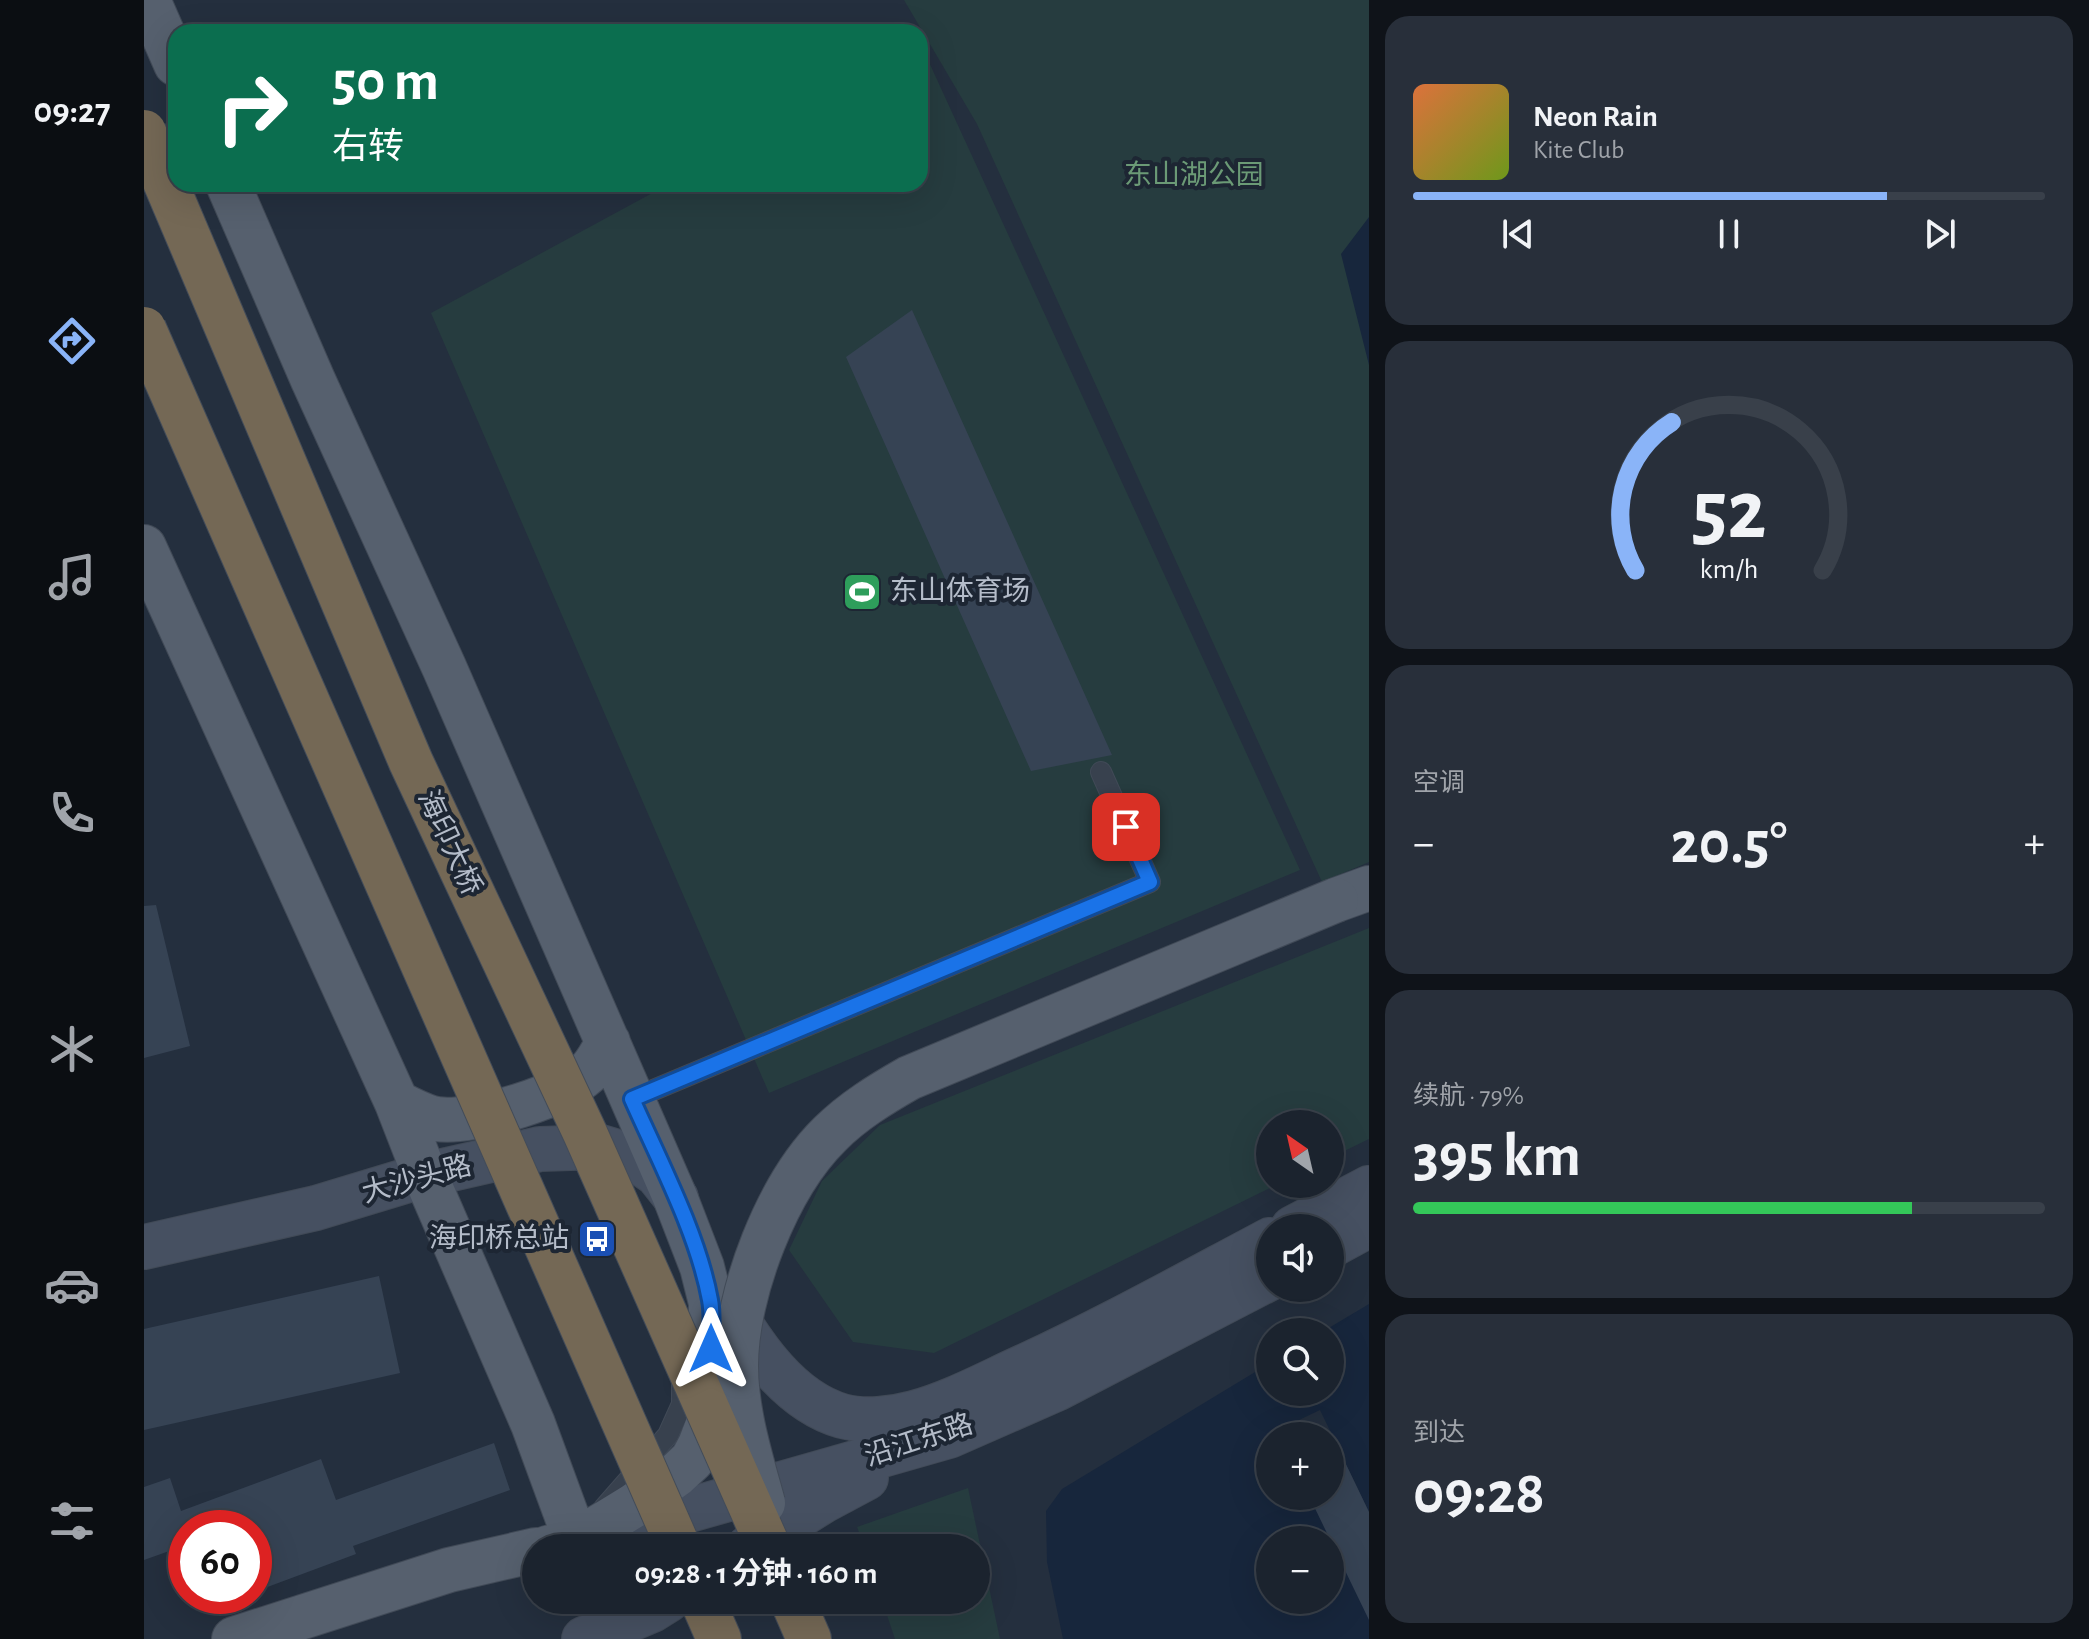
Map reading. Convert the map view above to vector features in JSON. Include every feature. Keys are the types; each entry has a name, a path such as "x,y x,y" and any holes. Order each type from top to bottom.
{"highway":[{"name":"海印大桥","path":"144,132 168,189"},
{"name":"海印大桥","path":"169,192 411,762 585,1133 766,1534"},
{"path":"144,329 673,1534"},
{"path":"708,1614 719,1639"},
{"path":"798,1614 809,1639"}],"main road":[{"path":"148,0 168,46"},
{"path":"232,192 608,1042 702,1267 711,1303 711,1401 708,1424 700,1445 692,1460 676,1475 575,1534"},
{"path":"144,547 397,1103 533,1424 551,1534"},
{"path":"769,1534 743,1430 736,1369 737,1335 753,1271 779,1210 828,1135 874,1099 909,1078 1352,894"},
{"path":"397,1103 435,1119 464,1121 509,1109 568,1085 590,1070 608,1042"},
{"name":"大沙头路","path":"144,1247 316,1208 425,1175 540,1149 601,1147 631,1156 657,1174 675,1197 745,1334 776,1374 824,1409"},
{"path":"1320,1214 1369,1188"},
{"path":"1344,1238 1369,1225"},
{"name":"沿江东路","path":"824,1409 864,1420 914,1413 972,1391 1056,1352 1256,1247"},
{"name":"沿江东路","path":"599,1534 949,1436 1056,1389 1256,1285"},
{"path":"770,1534 823,1501 949,1436"},
{"name":"沿江东路","path":"234,1639 449,1570 522,1554"},
{"path":"584,1639 643,1614"}],"lane":[{"path":"632,1099 1150,882 1101,772"},
{"path":"566,1534 668,1435 682,1404 684,1332 673,1300 601,1147"}],"green space":[{"name":"东山湖公园","path":"904,0 1369,0 1369,862 1322,882 977,124 928,41 928,24 918,24"},
{"name":"东山体育场","path":"928,60 1300,870 769,1093 431,313 654,192 928,192"},
{"path":"1369,928 1369,1139 1344,1151 1344,1110 1256,1110 1256,1195 934,1353 853,1342 789,1250 822,1181 880,1125"},
{"path":"968,1488 978,1534 860,1534 857,1527"},
{"path":"990,1592 1000,1639 895,1639 887,1614 990,1614"}],"water":[{"path":"1369,217 1369,365 1341,254"},
{"path":"1369,1304 1369,1639 1063,1639 1047,1562 1046,1511 1062,1489 1256,1371 1256,1406 1344,1406 1344,1319"}],"pier":[{"path":"1320,1410 1326,1422 1295,1422"},
{"path":"1344,1460 1369,1512 1369,1572 1337,1510 1344,1510"}],"building":[{"path":"912,310 1112,755 1031,771 846,357"},
{"path":"156,905 190,1046 144,1058 144,906"},
{"path":"379,1276 400,1373 144,1430 144,1329"},
{"path":"494,1443 510,1490 353,1546 356,1554 272,1585 272,1510 184,1510 321,1459 336,1500"},
{"path":"1344,1460 1369,1512 1369,1620 1344,1568 1344,1526 1324,1526 1316,1510 1344,1510"},
{"path":"170,1478 181,1510 168,1510 168,1551 144,1560 144,1487"}],"place":[{"name":"东山体育场","path":"862,592"},
{"name":"海印桥总站","path":"597,1239"}],"route":[{"path":"711,1349 711,1303 702,1267 632,1099 1150,882 1126,827"}]}
